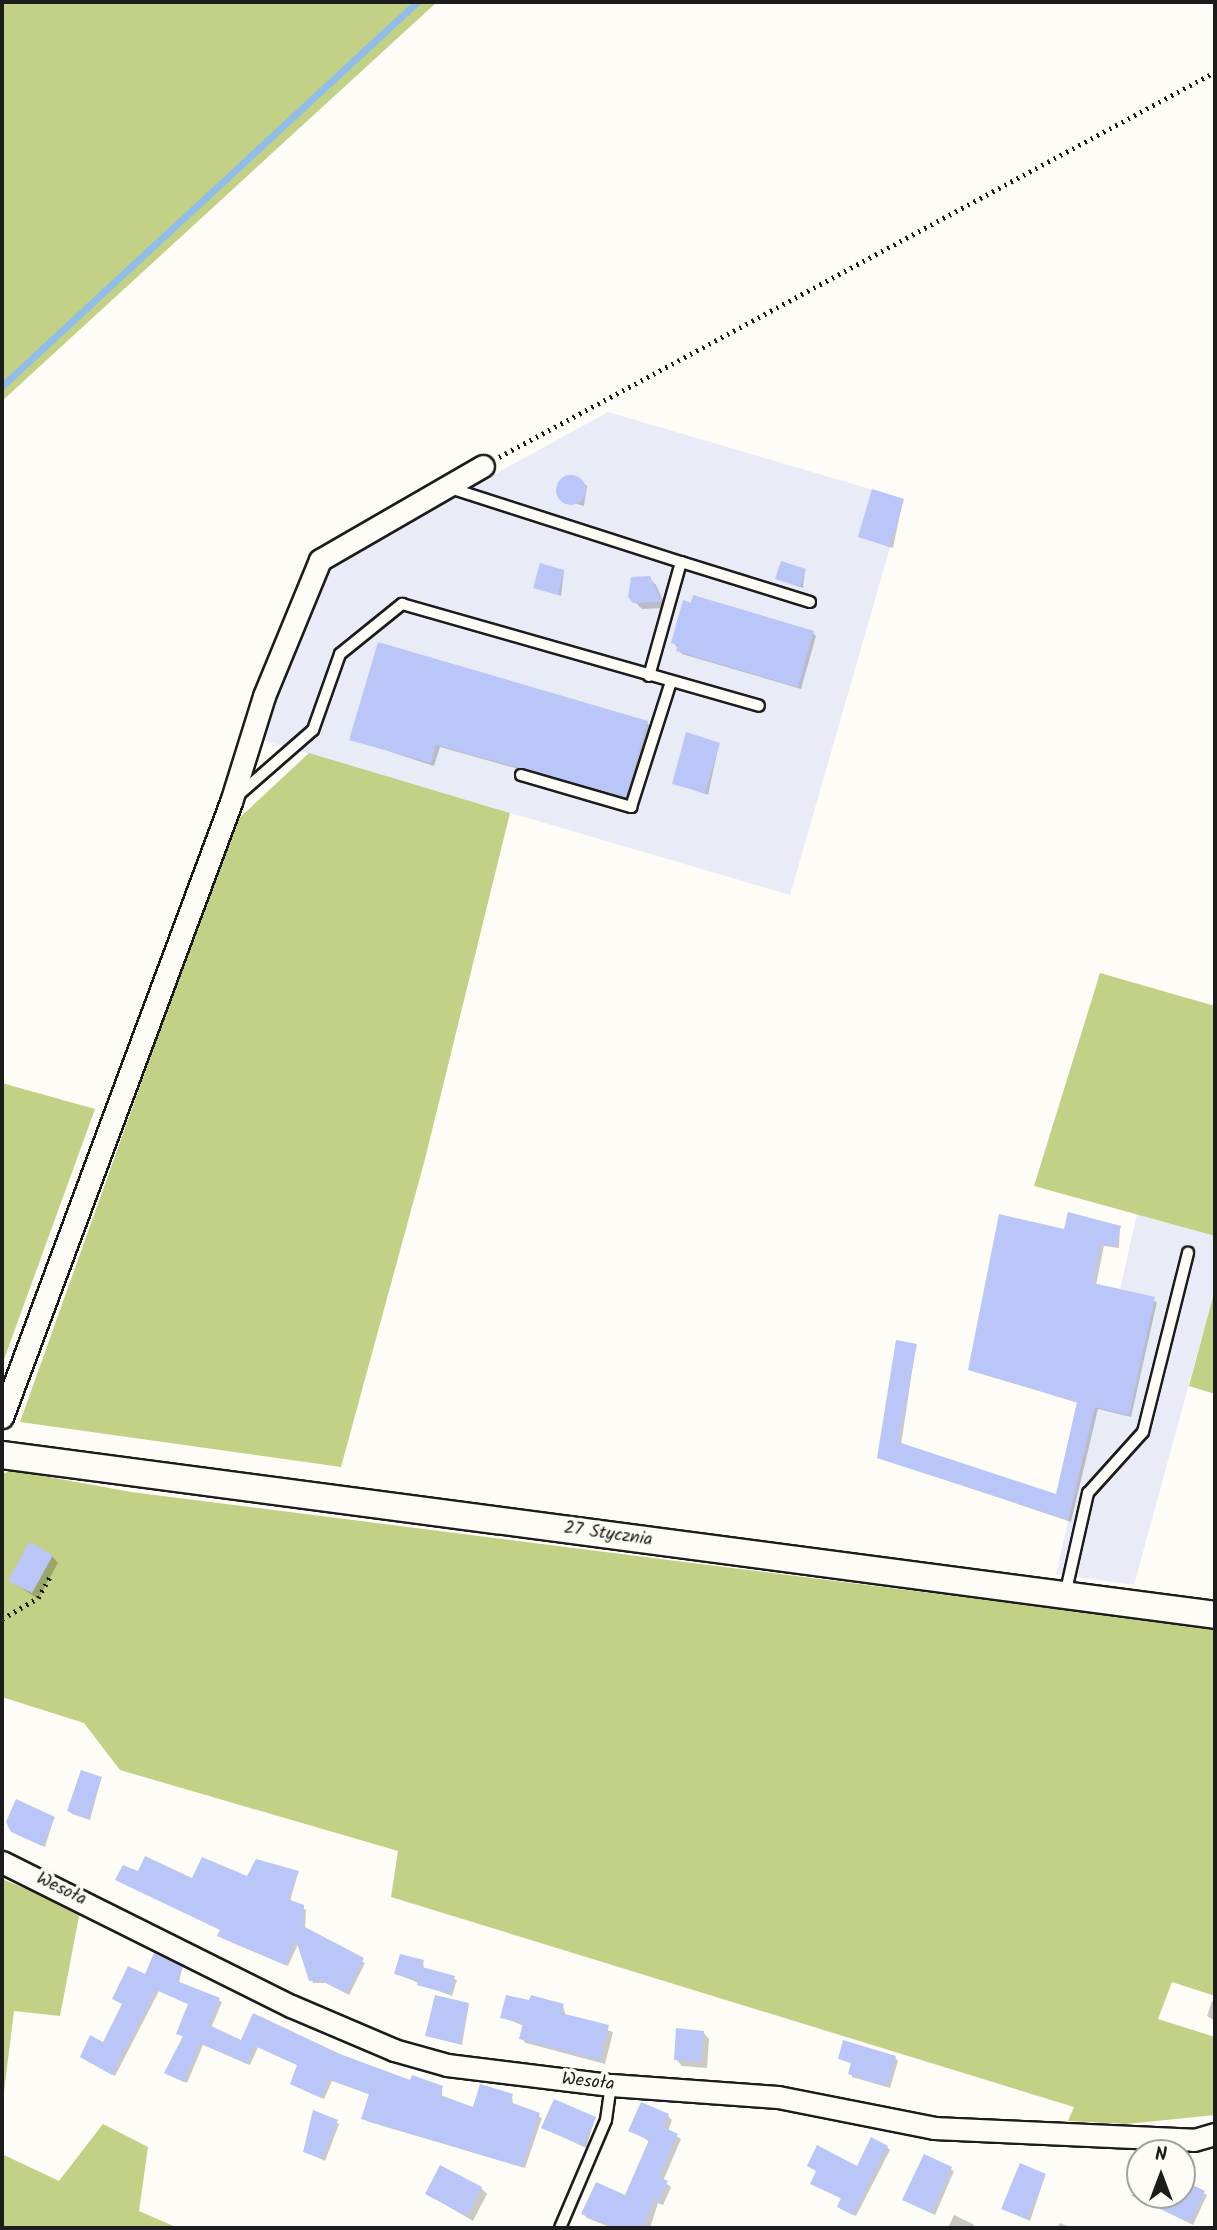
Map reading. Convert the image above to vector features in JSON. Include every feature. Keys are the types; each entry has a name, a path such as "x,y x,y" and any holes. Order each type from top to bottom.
{"street":[{"path":"2,1417 230,802 264,696 320,560 483,466"},
{"name":"27 Stycznia","path":"2,1455 1215,1615"},
{"name":"Wesoła","path":"2,1862 291,2006 394,2050 447,2065 611,2085 778,2097 934,2128 1195,2140 1215,2134"}],"lane":[{"path":"446,486 810,602"},
{"path":"649,676 681,562"},
{"path":"230,802 313,730 340,654 402,604 760,706"},
{"path":"521,775 631,807 671,682"},
{"path":"1065,1595 1088,1493 1143,1432 1188,1253"},
{"path":"560,2228 606,2120 611,2085"}],"path":[{"path":"483,466 1215,72"},
{"path":"2,1619 38,1598 50,1576"}],"shaded area":[{"path":"608,412 904,499 790,895 262,740 328,566"},
{"path":"1137,1214 1215,1236 1215,1289 1134,1585 1056,1574"}],"green space":[{"path":"2,2 437,2 2,401"},
{"path":"309,753 510,813 425,1159 341,1467 20,1422 234,823"},
{"path":"1100,973 1215,1006 1215,1236 1034,1186"},
{"path":"2,1083 95,1109 2,1365"},
{"path":"1215,1289 1215,1394 1189,1386"},
{"path":"11,1470 131,1492 1215,1629 1215,1996 1172,1982 1158,2019 1215,2037 1215,2115 1126,2124 1068,2121 1074,2107 391,1897 398,1851 120,1770 84,1723 2,1697 2,1475"},
{"path":"2,1879 80,1911 60,2016 14,2011 2,2107"},
{"path":"103,2124 148,2147 139,2211 178,2228 2,2228 2,2154 59,2181"}],"building":[{"path":"571,475 577,476 585,484 585,496 577,504 571,505 565,504 557,496 556,490 557,484 565,476"},
{"path":"872,489 904,499 890,547 858,537"},
{"path":"781,561 806,569 800,587 775,579"},
{"path":"540,563 564,570 558,595 533,588"},
{"path":"650,576 662,602 633,603 628,597 631,577"},
{"path":"693,595 814,631 798,687 676,651 678,645 671,643 683,600 691,603"},
{"path":"378,642 648,721 626,797 436,745 431,763 349,740"},
{"path":"686,732 720,743 705,793 672,784"},
{"path":"1068,1212 1121,1226 1116,1246 1101,1244 1093,1283 1155,1297 1129,1415 1095,1407 1068,1520 877,1458 896,1340 917,1344 898,1442 1056,1494 1077,1402 968,1370 999,1214 1064,1229"},
{"path":"29,1542 53,1555 32,1593 8,1581"},
{"path":"81,1770 102,1777 88,1819 67,1811"},
{"path":"16,1799 55,1817 42,1846 11,1832 6,1822"},
{"path":"145,1856 192,1878 202,1857 247,1876 256,1859 299,1871 288,1899 304,1905 303,1926 364,1958 346,1993 322,1981 309,1981 296,1940 285,1965 217,1936 220,1930 115,1880 123,1865 138,1871"},
{"path":"154,1953 183,1967 177,1981 220,1998 209,2025 241,2040 253,2013 340,2054 410,2080 412,2075 443,2086 440,2095 473,2107 480,2084 513,2094 510,2102 540,2113 522,2167 361,2119 369,2094 329,2079 321,2098 290,2084 297,2065 255,2046 247,2064 200,2043 184,2082 164,2073 183,2036 176,2034 188,2004 156,1990 112,2075 80,2057 90,2035 103,2042 122,2004 112,1999 128,1966 145,1974"},
{"path":"400,1954 424,1960 417,1980 394,1974"},
{"path":"422,1967 455,1976 450,1994 417,1985"},
{"path":"435,1995 469,2003 460,2044 425,2036"},
{"path":"506,1995 529,2000 531,1995 564,2004 561,2013 609,2025 600,2060 519,2039 523,2023 500,2018"},
{"path":"676,2028 704,2031 701,2062 674,2060"},
{"path":"843,2040 896,2056 887,2086 848,2074 851,2063 838,2059"},
{"path":"554,2099 596,2117 584,2146 541,2128"},
{"path":"641,2102 669,2114 663,2127 678,2134 659,2177 668,2181 658,2202 654,2200 644,2228 614,2228 581,2214 596,2182 625,2195 649,2140 628,2131"},
{"path":"313,2110 338,2120 322,2159 303,2152"},
{"path":"871,2137 888,2146 853,2215 837,2207 841,2198 810,2184 816,2171 807,2166 817,2145 857,2166"},
{"path":"924,2154 952,2167 932,2213 902,2200"},
{"path":"1020,2163 1046,2174 1027,2219 1001,2209"},
{"path":"440,2165 482,2187 467,2216 425,2194"},
{"path":"1196,2187 1205,2191 1190,2223 1160,2209 1196,2209"}],"waterway":[{"path":"2,386 417,2"}]}
